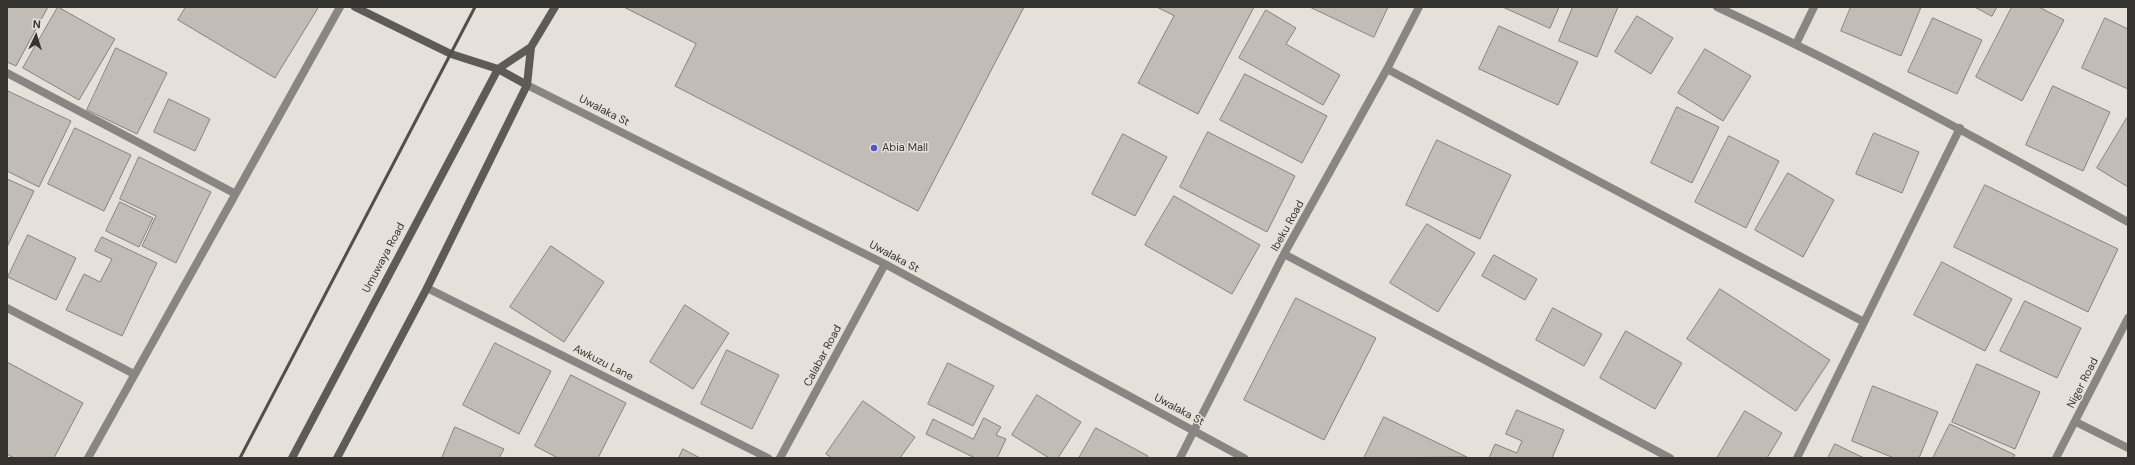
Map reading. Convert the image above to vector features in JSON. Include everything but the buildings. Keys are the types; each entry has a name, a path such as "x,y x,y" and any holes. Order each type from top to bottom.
{"street":[{"path":"88,458 234,193 340,7"},
{"path":"355,7 451,54 498,69 528,85"},
{"path":"498,69 531,47 555,7"},
{"name":"Ibeku Road","path":"1180,458 1284,254 1387,69 1419,7"},
{"path":"1717,7 1796,44 1960,128 2128,222"},
{"path":"1796,44 1814,7"},
{"path":"337,458 427,288 528,85 531,47"},
{"name":"Umuwaya Road","path":"292,458 498,69"},
{"path":"1387,69 1864,322"},
{"path":"7,72 234,193"},
{"name":"Uwalaka St","path":"528,85 885,264 1244,458"},
{"path":"1797,458 1960,128"},
{"path":"1284,254 1670,458"},
{"name":"Calabar Road","path":"780,458 885,264"},
{"name":"Awkuzu Lane","path":"427,288 768,458"},
{"path":"7,308 134,374"},
{"name":"Niger Road","path":"2056,458 2076,422 2128,318"},
{"path":"2076,422 2128,448"}],"railway":[{"path":"240,458 475,7"}],"place":[{"name":"Abia Mall","path":"874,148"}]}
